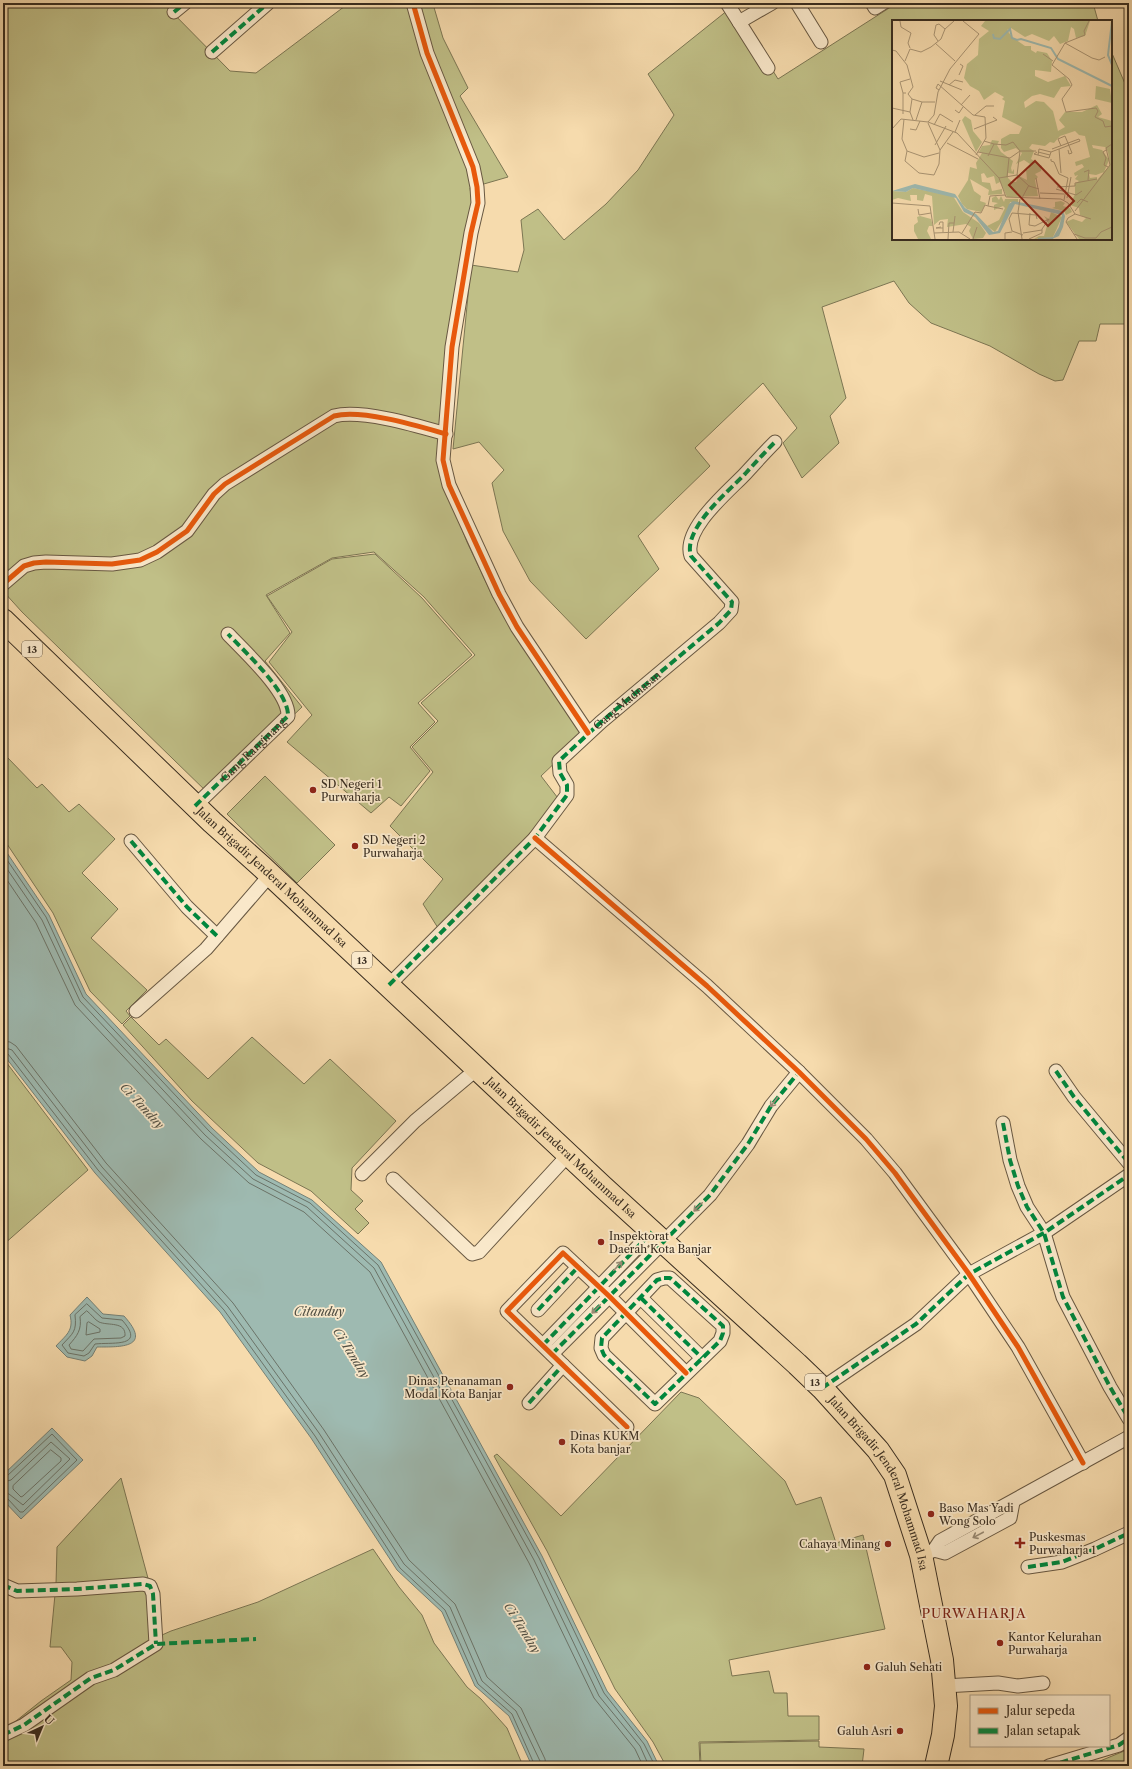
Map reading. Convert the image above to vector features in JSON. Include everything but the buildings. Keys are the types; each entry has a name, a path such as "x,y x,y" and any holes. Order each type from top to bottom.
{"highway":[{"name":"Jalan Brigadir Jenderal Mohammad Isa","path":"3,620 195,806 822,1388 878,1450 888,1463 895,1476 928,1553 946,1706 945,1723 936,1766"}],"street":[{"path":"174,12 184,3"},
{"path":"212,52 268,3"},
{"path":"413,3 427,53 473,167 477,187 478,203 471,232 452,347 443,460 449,485 499,594 517,627 588,733"},
{"path":"727,3 768,68"},
{"path":"739,22 772,3"},
{"path":"797,3 822,42"},
{"path":"872,3 875,8 883,3"},
{"path":"3,584 24,566 34,563 112,564 140,560 157,552 187,530 214,494 225,484 334,416 345,413 368,416 409,424 446,434"},
{"name":"Gang Madnasan","path":"389,985 535,838 567,795 567,785 560,773 559,761 588,733 719,623 731,610 732,602 697,564 691,556 690,547 696,532 722,496 775,442"},
{"name":"Gang Ranginang","path":"195,806 288,716 288,709 282,695 228,634"},
{"path":"535,838 707,986 799,1072 881,1156 969,1274 1018,1347 1083,1463"},
{"path":"131,841 187,907 217,936"},
{"path":"136,1011 176,977 217,936 270,874"},
{"path":"362,1174 415,1121 477,1069"},
{"path":"1056,1071 1074,1097 1129,1163"},
{"path":"543,1345 598,1287 657,1236 710,1195 748,1144 772,1106 799,1072"},
{"path":"1003,1123 1010,1160 1018,1186 1027,1207 1044,1232 1063,1297 1110,1387 1129,1419"},
{"path":"393,1179 451,1235 472,1254 475,1254 479,1252 569,1154"},
{"path":"822,1388 916,1324 969,1274 1044,1232 1129,1175"},
{"path":"552,1354 609,1296 657,1236"},
{"path":"627,1427 507,1311 563,1253 609,1296 686,1373"},
{"path":"538,1310 578,1267"},
{"path":"670,1278 723,1326 723,1333 720,1341 655,1404 604,1355 601,1348 602,1338 626,1313 657,1280 670,1278"},
{"path":"641,1298 702,1358"},
{"path":"529,1403 564,1365"},
{"path":"928,1553 940,1541 1129,1437"},
{"path":"1028,1567 1062,1562 1095,1549 1129,1532"},
{"path":"3,1585 17,1591 77,1589 143,1584 150,1586 153,1594 156,1644 114,1670 91,1678 24,1725 3,1735"},
{"path":"944,1686 998,1683 1018,1686 1043,1683"},
{"path":"1049,1766 1119,1745 1129,1738"}],"shaded area":[{"path":"3,3 163,3 230,71 256,73 349,3 433,4 443,38 468,88 460,96 508,177 470,188 472,202 445,486 467,542 493,597 512,630 583,736 541,776 564,806 438,928 423,904 443,879 390,826 433,772 412,747 438,721 421,703 475,655 424,597 374,552 332,558 266,595 290,633 265,661 302,707 210,795 22,612 3,591"},
{"path":"897,3 1093,3 1098,20 892,20 892,240 1112,240 1112,53 1129,93 1129,322 1128,324 1100,324 1096,341 1079,341 1063,380 1055,381 1039,374 990,346 931,323 909,303 894,281 822,307 846,398 830,416 839,443 802,478 783,443 797,428 763,383 695,448 710,466 638,536 659,569 586,639 530,581 503,531 492,483 504,470 479,442 453,449 471,265 518,272 524,250 521,220 538,209 564,240 606,204 638,170 674,115 648,74 733,6 778,79"},
{"path":"375,554 422,598 472,655 418,703 435,722 410,747 430,771 401,806 389,797 371,813 287,742 312,715 269,662 292,632 267,596 332,559"},
{"path":"7,757 37,788 42,784 69,812 79,804 115,839 82,873 118,909 91,938 147,990 126,1011 130,1016 122,1024 90,991 53,913 3,838 3,761"},
{"path":"265,776 335,845 297,883 227,814"},
{"path":"131,1017 159,1045 166,1039 208,1079 252,1037 304,1084 330,1059 396,1121 352,1168 351,1190 363,1201 355,1209 369,1223 358,1234 311,1191 258,1163 192,1101 123,1025"},
{"path":"3,1058 88,1170 3,1245"},
{"path":"681,1392 699,1398 785,1481 796,1505 821,1497 836,1543 863,1535 885,1629 729,1660 732,1676 769,1671 774,1693 787,1693 788,1716 819,1716 819,1740 699,1742 700,1766 666,1766 653,1742 615,1689 547,1551 494,1456 497,1454 561,1516"},
{"path":"121,1478 149,1582 153,1639 171,1631 258,1602 373,1549 399,1587 422,1615 434,1643 467,1687 481,1699 507,1728 523,1766 3,1766 3,1728 11,1725 71,1680 72,1662 61,1647 50,1647 56,1584 57,1547"},
{"path":"819,1741 819,1747 864,1749 862,1766 829,1766 828,1763 795,1766 701,1766 700,1743"},
{"path":"1129,1749 1129,1766 1088,1766"}],"water":[{"name":"Citanduy","path":"3,847 49,915 86,994 212,1128 259,1172 312,1200 381,1262 542,1556 607,1691 647,1741 659,1766 532,1766 509,1716 475,1686 442,1612 397,1570 311,1438 220,1312 95,1173 3,1054"},
{"path":"87,1297 103,1314 124,1316 132,1327 135,1334 135,1340 124,1346 97,1347 92,1356 85,1361 67,1357 56,1346 66,1336 70,1329 70,1315"},
{"path":"52,1428 83,1460 21,1519 3,1500 3,1475"}],"marked path":[{"path":"174,12 185,3"},
{"path":"212,52 268,3"},
{"path":"389,985 535,838 567,795 567,785 560,773 559,761 601,722 719,623 731,610 732,602 691,556 690,545 693,534 709,511 775,442"},
{"path":"195,806 288,716 286,706 274,684 228,634"},
{"path":"131,841 187,907 217,936"},
{"path":"1056,1071 1074,1097 1129,1163"},
{"path":"552,1354 710,1195 748,1144 771,1106 799,1072"},
{"path":"1003,1123 1010,1160 1018,1186 1027,1207 1044,1233 1063,1297 1110,1387 1129,1419"},
{"path":"822,1388 916,1324 969,1274 1044,1233 1129,1175"},
{"path":"543,1345 652,1232"},
{"path":"538,1310 578,1267"},
{"path":"664,1278 670,1278 723,1326 723,1333 720,1341 655,1404 604,1355 601,1348 602,1338 657,1280 664,1278"},
{"path":"641,1298 702,1358"},
{"path":"529,1403 563,1365"},
{"path":"1028,1567 1062,1562 1129,1533"},
{"path":"3,1585 17,1591 77,1589 143,1584 150,1586 153,1594 156,1644"},
{"path":"3,1735 24,1725 91,1678 114,1670 156,1644 256,1639"},
{"path":"1049,1766 1119,1745 1129,1738"}],"cycle path":[{"path":"413,3 427,53 473,167 477,187 478,203 471,233 452,347 443,460 449,485 499,594 517,627 588,733"},
{"path":"3,584 24,566 34,563 112,564 140,560 157,552 187,531 214,494 225,484 334,416 346,414 390,419 446,434"},
{"path":"535,838 707,986 799,1072 866,1139 895,1173 969,1274 1018,1347 1083,1463"},
{"path":"627,1427 507,1311 563,1253 609,1296 686,1373"}],"place":[{"name":"SD Negeri 1 Purwaharja","path":"313,790"},
{"name":"SD Negeri 2 Purwaharja","path":"355,846"},
{"name":"Inspektorat Daerah Kota Banjar","path":"601,1242"},
{"name":"Dinas Penanaman Modal Kota Banjar","path":"510,1387"},
{"name":"Dinas KUKM Kota banjar","path":"562,1442"},
{"name":"Baso Mas Yadi Wong Solo","path":"931,1514"},
{"name":"Puskesmas Purwaharja 1","path":"1020,1543"},
{"name":"Cahaya Minang","path":"888,1544"},
{"name":"Kantor Kelurahan Purwaharja","path":"1000,1643"},
{"name":"Galuh Sehati","path":"867,1667"},
{"name":"Galuh Asri","path":"900,1731"}],"district":[{"name":"PURWAHARJA","path":"974,1613"}],"water label":[{"name":"Ci Tanduy","path":"142,1106"},
{"name":"Ci Tanduy","path":"351,1353"},
{"name":"Ci Tanduy","path":"522,1628"}]}
